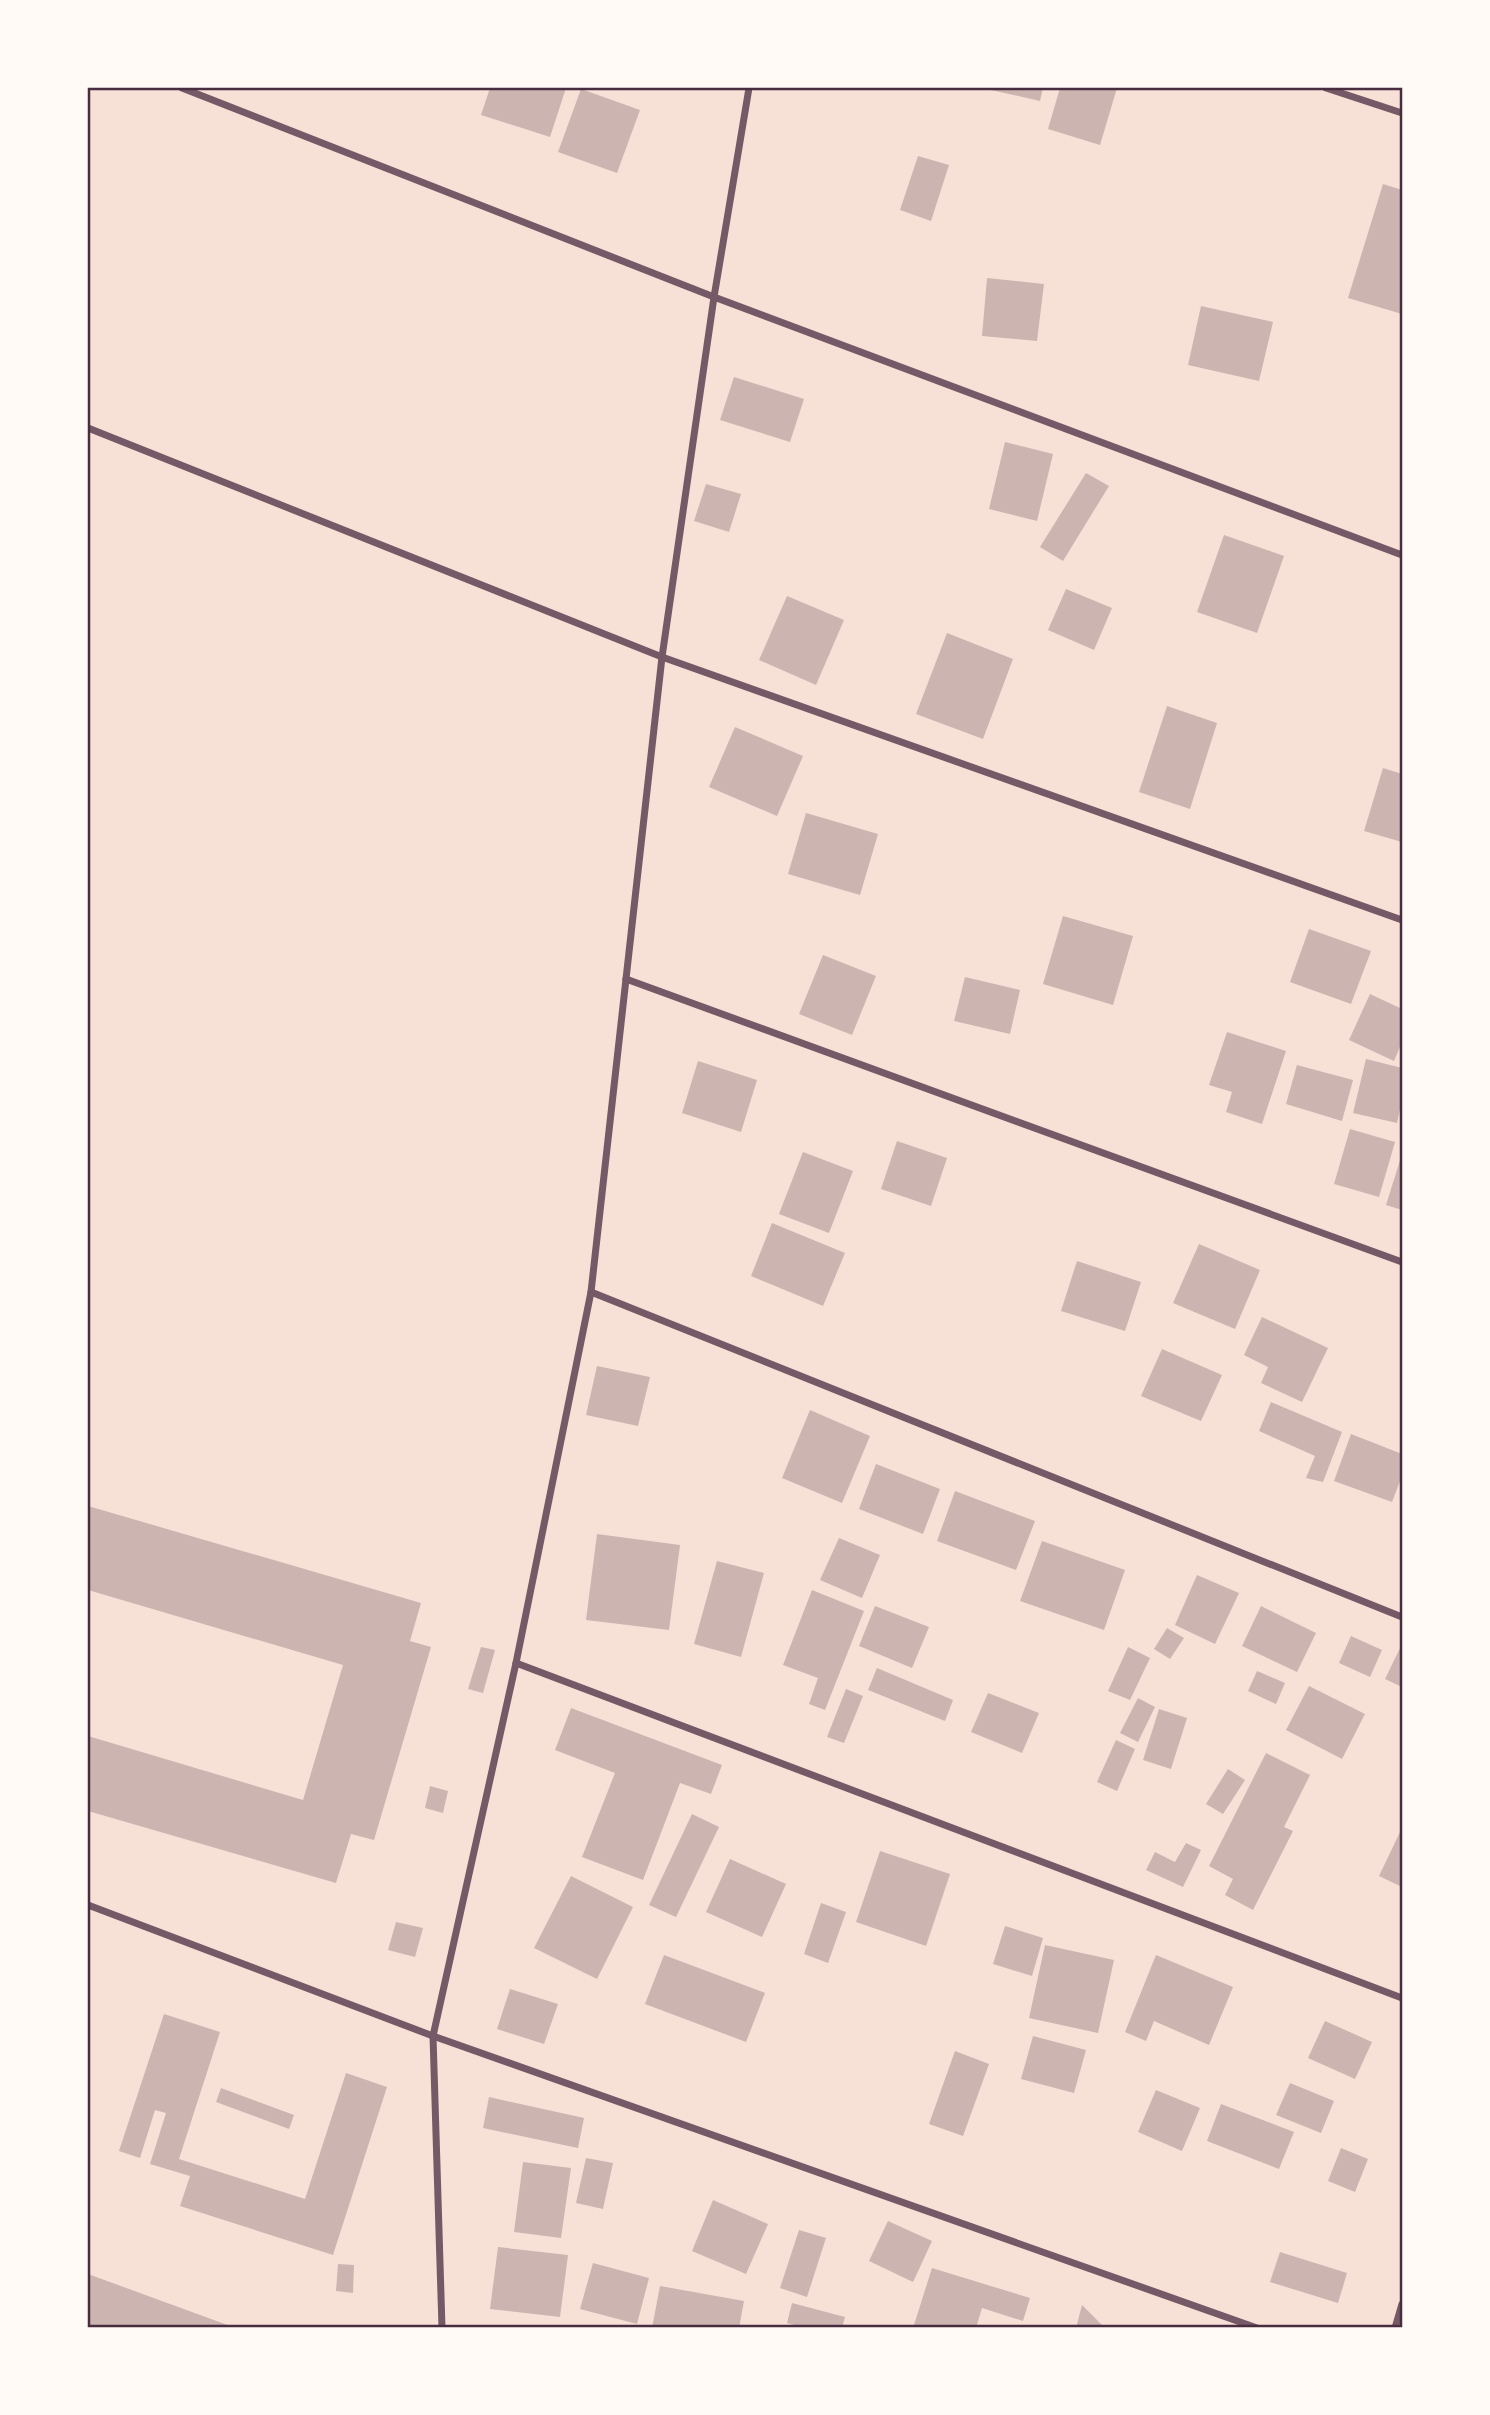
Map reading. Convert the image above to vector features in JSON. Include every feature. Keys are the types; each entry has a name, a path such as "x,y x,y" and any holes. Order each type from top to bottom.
{"street":[{"path":"182,88 714,297 1402,555"},
{"path":"442,2328 433,2036 516,1663 591,1292 662,657 714,297 749,88"},
{"path":"1326,88 1402,113"},
{"path":"88,428 662,657 1402,920"},
{"path":"626,979 1402,1262"},
{"path":"591,1292 1402,1617"},
{"path":"516,1663 1402,1998"},
{"path":"88,1905 433,2036 1257,2328"},
{"path":"1395,2328 1402,2304"}],"building":[{"path":"490,88 566,88 550,137 481,115"},
{"path":"982,88 1043,88 1040,101"},
{"path":"1060,88 1117,88 1100,145 1048,129"},
{"path":"581,89 640,110 617,173 558,152"},
{"path":"918,156 949,165 931,221 900,210"},
{"path":"1383,184 1402,190 1402,314 1348,298"},
{"path":"987,278 1044,284 1037,341 982,336"},
{"path":"1201,306 1273,322 1259,381 1188,365"},
{"path":"734,377 804,399 790,442 720,420"},
{"path":"1005,442 1053,454 1037,521 989,509"},
{"path":"1086,473 1109,486 1063,561 1040,547"},
{"path":"706,484 741,494 729,532 694,521"},
{"path":"1224,535 1284,556 1257,633 1197,612"},
{"path":"1066,589 1112,608 1094,650 1048,630"},
{"path":"787,596 844,620 816,685 759,660"},
{"path":"947,633 1013,659 983,739 916,714"},
{"path":"1167,706 1217,723 1190,809 1139,792"},
{"path":"735,727 803,756 777,816 709,787"},
{"path":"1383,768 1402,774 1402,842 1364,831"},
{"path":"806,813 878,834 860,895 788,874"},
{"path":"1063,916 1133,936 1113,1005 1043,984"},
{"path":"1309,929 1371,951 1351,1004 1290,982"},
{"path":"823,955 876,976 852,1035 799,1014"},
{"path":"965,977 1020,990 1010,1034 954,1021"},
{"path":"1370,994 1402,1009 1402,1042 1394,1061 1349,1040"},
{"path":"1227,1032 1286,1051 1262,1124 1226,1112 1232,1092 1209,1085"},
{"path":"1366,1059 1402,1068 1402,1100 1397,1123 1353,1113"},
{"path":"698,1061 757,1080 741,1132 682,1113"},
{"path":"1297,1065 1353,1080 1342,1121 1286,1104"},
{"path":"1350,1129 1395,1142 1379,1197 1334,1184"},
{"path":"897,1141 947,1158 931,1206 881,1189"},
{"path":"803,1152 853,1171 829,1233 779,1214"},
{"path":"1402,1154 1402,1210 1386,1205"},
{"path":"772,1223 845,1253 823,1306 751,1276"},
{"path":"1199,1244 1260,1270 1235,1329 1173,1303"},
{"path":"1077,1261 1141,1282 1125,1331 1061,1311"},
{"path":"1262,1317 1328,1348 1302,1402 1261,1383 1268,1367 1244,1355"},
{"path":"1162,1349 1222,1375 1201,1421 1141,1396"},
{"path":"597,1366 650,1377 638,1426 586,1415"},
{"path":"1271,1402 1342,1432 1323,1482 1306,1478 1315,1456 1259,1431"},
{"path":"810,1410 870,1436 842,1503 782,1478"},
{"path":"1351,1434 1402,1454 1402,1476 1392,1502 1334,1481"},
{"path":"876,1464 940,1489 923,1534 859,1509"},
{"path":"955,1491 1035,1521 1016,1570 937,1541"},
{"path":"88,1506 421,1603 410,1641 431,1647 374,1840 351,1834 336,1883 88,1811 88,1736 303,1800 343,1665 88,1590"},
{"path":"597,1534 680,1545 669,1630 586,1620"},
{"path":"839,1538 880,1555 862,1598 820,1580"},
{"path":"1042,1541 1125,1570 1104,1630 1020,1601"},
{"path":"717,1561 764,1573 741,1657 694,1644"},
{"path":"1197,1575 1239,1593 1215,1644 1175,1625"},
{"path":"812,1590 864,1611 825,1710 809,1704 818,1678 783,1665"},
{"path":"875,1606 929,1627 912,1668 859,1646"},
{"path":"1261,1606 1316,1633 1297,1672 1242,1646"},
{"path":"1167,1628 1184,1638 1170,1659 1154,1649"},
{"path":"1351,1636 1382,1650 1370,1677 1339,1663"},
{"path":"1402,1644 1402,1687 1385,1679"},
{"path":"481,1647 495,1650 483,1693 468,1689"},
{"path":"1128,1647 1150,1658 1130,1700 1108,1691"},
{"path":"877,1668 953,1700 945,1721 868,1690"},
{"path":"1257,1671 1285,1683 1276,1704 1248,1691"},
{"path":"1309,1686 1365,1714 1342,1759 1286,1730"},
{"path":"846,1689 863,1696 844,1743 827,1737"},
{"path":"988,1693 1039,1713 1022,1753 971,1732"},
{"path":"1138,1698 1155,1707 1138,1742 1120,1733"},
{"path":"571,1708 722,1765 711,1794 680,1783 643,1880 582,1857 615,1773 555,1750"},
{"path":"1159,1709 1187,1718 1171,1769 1143,1760"},
{"path":"1116,1740 1135,1749 1117,1791 1097,1782"},
{"path":"1266,1753 1310,1775 1284,1827 1293,1831 1253,1910 1225,1895 1233,1879 1209,1866"},
{"path":"1228,1769 1245,1780 1223,1814 1206,1804"},
{"path":"430,1786 448,1791 443,1813 425,1808"},
{"path":"692,1814 719,1827 676,1917 649,1905"},
{"path":"1400,1832 1402,1834 1402,1887 1379,1876"},
{"path":"1186,1843 1201,1850 1183,1887 1146,1870 1155,1852 1175,1862"},
{"path":"880,1851 950,1874 926,1946 856,1922"},
{"path":"730,1859 786,1884 762,1937 706,1912"},
{"path":"571,1876 633,1907 597,1979 534,1948"},
{"path":"821,1903 846,1912 828,1963 804,1954"},
{"path":"396,1922 423,1928 415,1957 388,1950"},
{"path":"1005,1926 1043,1938 1032,1976 993,1964"},
{"path":"1045,1945 1114,1960 1098,2033 1029,2018"},
{"path":"664,1955 765,1993 746,2042 645,2004"},
{"path":"1156,1955 1233,1987 1209,2045 1154,2021 1146,2041 1125,2032"},
{"path":"510,1989 558,2004 544,2044 497,2029"},
{"path":"164,2014 220,2032 179,2159 305,2199 346,2073 387,2087 333,2255 180,2206 190,2176 150,2164 166,2113 155,2110 140,2158 119,2151"},
{"path":"1325,2021 1372,2042 1355,2079 1308,2058"},
{"path":"1033,2036 1086,2050 1074,2093 1021,2079"},
{"path":"955,2051 989,2064 963,2136 929,2124"},
{"path":"1290,2083 1334,2101 1321,2133 1276,2115"},
{"path":"221,2088 294,2115 289,2129 216,2102"},
{"path":"1156,2090 1200,2108 1182,2151 1138,2132"},
{"path":"489,2097 584,2118 578,2148 483,2128"},
{"path":"1221,2104 1294,2132 1279,2169 1207,2141"},
{"path":"1341,2148 1368,2159 1355,2192 1328,2181"},
{"path":"586,2158 613,2163 603,2209 576,2203"},
{"path":"523,2162 571,2168 561,2238 514,2232"},
{"path":"713,2200 768,2224 746,2274 692,2251"},
{"path":"888,2221 932,2241 913,2282 869,2261"},
{"path":"799,2230 826,2238 807,2297 780,2288"},
{"path":"498,2247 568,2255 560,2317 490,2309"},
{"path":"1280,2252 1347,2273 1338,2303 1270,2282"},
{"path":"593,2263 649,2278 637,2324 580,2309"},
{"path":"338,2264 354,2265 353,2293 336,2291"},
{"path":"932,2268 1030,2298 1023,2321 982,2308 976,2328 913,2328"},
{"path":"88,2274 233,2327 233,2328 88,2328"},
{"path":"660,2286 744,2301 739,2328 652,2328"},
{"path":"792,2303 845,2317 842,2328 805,2328 787,2323"},
{"path":"1082,2305 1105,2328 1076,2328"}]}
